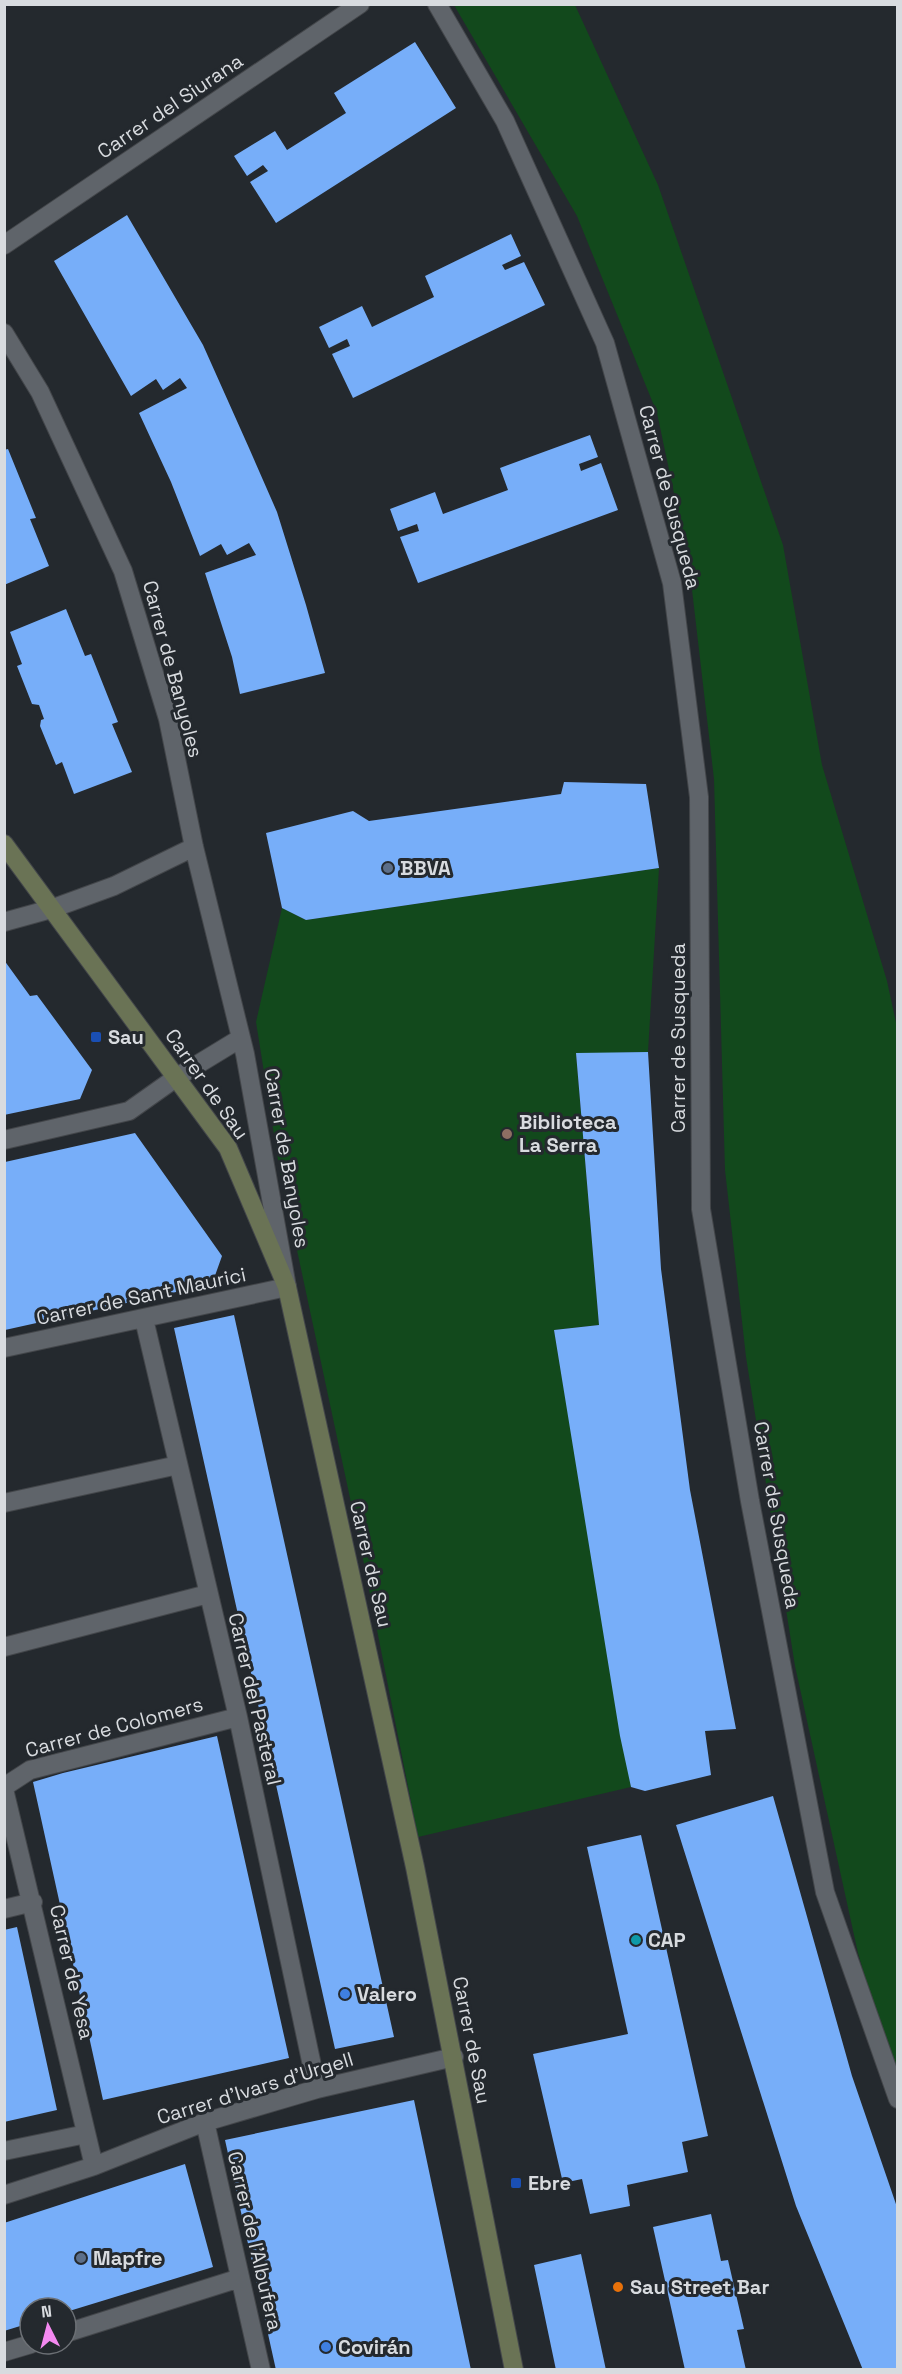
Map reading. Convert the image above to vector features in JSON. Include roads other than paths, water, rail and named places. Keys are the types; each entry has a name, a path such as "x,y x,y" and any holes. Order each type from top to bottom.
{"street":[{"name":"Carrer del Siurana","path":"4,244 360,4"},
{"name":"Carrer de Susqueda","path":"437,4 505,121 605,343 672,583 699,797 701,1209 752,1512 825,1892 897,2099"},
{"name":"Carrer de Banyoles","path":"4,333 40,392 123,571 168,719 194,847 241,1038 287,1287"},
{"name":"Carrer de Sau","path":"4,844 228,1148 287,1287 415,1867 514,2370"},
{"path":"4,922 51,909 114,886 194,847"},
{"path":"4,1140 129,1111 177,1077 241,1038"},
{"name":"Carrer de Sant Maurici","path":"4,1348 287,1287"},
{"name":"Carrer del Pasteral","path":"144,1319 238,1717 317,2089"},
{"path":"4,1503 178,1465"},
{"path":"4,1647 208,1594"},
{"name":"Carrer de Colomers","path":"4,1788 30,1770 238,1717"},
{"name":"Carrer de Yesa","path":"4,1788 33,1902 94,2166"},
{"path":"4,1909 33,1902"},
{"name":"Carrer d'Ivars d'Urgell","path":"4,2195 94,2166 205,2122 317,2089 454,2057"},
{"name":"Carrer de l'Albufera","path":"205,2122 261,2370"},
{"path":"4,2151 86,2134"},
{"path":"78,2329 240,2278"}],"place":[{"name":"BBVA","path":"388,868"},
{"name":"Sau","path":"96,1037"},
{"name":"Biblioteca La Serra","path":"507,1134"},
{"name":"CAP","path":"636,1940"},
{"name":"Valero","path":"345,1994"},
{"name":"Ebre","path":"516,2183"},
{"name":"Mapfre","path":"81,2258"},
{"name":"Sau Street Bar","path":"618,2287"},
{"name":"Covirán","path":"326,2347"}]}
